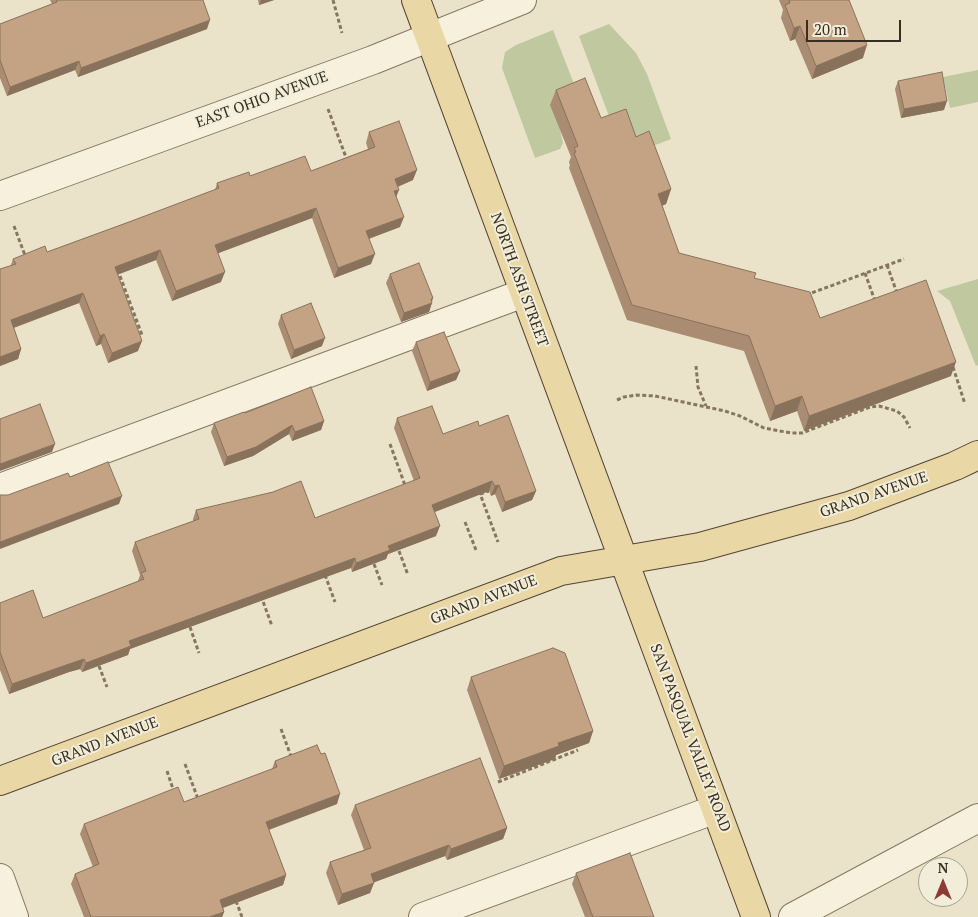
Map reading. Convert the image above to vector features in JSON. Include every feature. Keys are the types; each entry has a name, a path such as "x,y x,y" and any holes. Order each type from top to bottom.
{"main road":[{"name":"NORTH ASH STREET","path":"416,0 624,560"},
{"name":"GRAND AVENUE","path":"0,781 561,571 700,547 849,506 955,466 978,455"},
{"name":"SAN PASQUAL VALLEY ROAD","path":"624,560 756,917"}],"street":[{"name":"EAST OHIO AVENUE","path":"0,196 373,60 522,0"},
{"path":"0,488 524,293"},
{"path":"423,917 716,809"},
{"path":"793,917 978,818"},
{"path":"0,878 14,917"}],"path":[{"path":"333,0 342,33"},
{"path":"328,109 348,164"},
{"path":"14,226 27,262"},
{"path":"806,296 904,259"},
{"path":"887,265 898,295 890,296"},
{"path":"865,273 875,302 882,299"},
{"path":"120,276 142,335"},
{"path":"950,359 966,404"},
{"path":"696,366 698,387 707,406"},
{"path":"617,400 637,395 655,396 707,406 740,416 764,428 791,433 802,433 879,406 897,411 904,417 910,428"},
{"path":"390,444 409,494"},
{"path":"477,485 498,542"},
{"path":"480,494 489,491"},
{"path":"465,522 476,550"},
{"path":"399,551 408,575"},
{"path":"374,564 382,585"},
{"path":"323,571 335,602"},
{"path":"258,588 272,626"},
{"path":"190,627 199,653"},
{"path":"100,666 107,687"},
{"path":"281,729 292,759"},
{"path":"498,782 578,750"},
{"path":"185,764 201,806"},
{"path":"167,771 177,798"},
{"path":"236,900 242,917"}],"green space":[{"path":"609,24 636,53 647,74 671,139 645,149 613,127 579,36"},
{"path":"553,30 578,94 560,129 563,143 560,149 535,158 502,68 505,52 516,45"},
{"path":"978,70 978,102 950,108 943,77"},
{"path":"978,279 978,365 976,366 950,301 937,291"}],"building":[{"path":"57,0 203,0 210,20 81,68 79,61 10,87 0,60 0,24 57,2"},
{"path":"789,0 849,0 867,45 816,66 800,26 794,28 785,5 790,3"},
{"path":"942,72 947,101 904,109 898,81"},
{"path":"585,78 601,118 626,109 636,137 649,131 671,189 658,194 679,253 756,273 754,278 810,292 820,318 926,280 956,362 809,416 802,396 775,406 749,336 632,305 574,153 576,152 574,148 578,146 556,90"},
{"path":"399,121 417,170 395,179 399,190 394,191 404,217 366,231 375,254 338,268 316,208 215,245 225,272 176,291 160,250 115,267 142,341 112,353 104,334 100,336 83,293 11,320 21,349 0,357 0,269 16,264 13,259 45,246 47,252 129,222 219,188 217,183 249,172 250,176 305,156 311,171 375,147 369,132"},
{"path":"419,263 433,298 431,299 432,303 404,313 390,274"},
{"path":"311,303 325,338 294,350 281,315"},
{"path":"444,332 460,371 430,382 416,342"},
{"path":"311,387 324,421 295,432 292,425 256,447 227,457 214,423"},
{"path":"40,404 55,444 0,464 0,419"},
{"path":"432,406 443,434 478,421 479,426 508,415 536,491 505,502 499,485 495,486 492,481 432,505 440,526 388,546 390,550 356,563 355,558 129,641 131,646 86,663 84,659 12,684 0,652 0,603 33,590 43,618 144,579 141,573 146,571 135,542 199,519 196,510 273,492 301,481 315,518 420,478 397,418"},
{"path":"108,462 122,496 0,542 0,495 8,495 68,473 70,477"},
{"path":"553,648 565,653 593,731 558,743 559,746 504,766 471,677"},
{"path":"317,745 321,754 325,753 340,794 266,822 286,875 220,900 224,912 209,917 91,917 75,874 99,864 84,824 178,787 184,802 277,767 275,761"},
{"path":"480,758 507,828 451,849 449,845 371,874 374,883 342,894 330,862 371,848 355,805"},
{"path":"630,853 654,917 593,917 576,873"}]}
